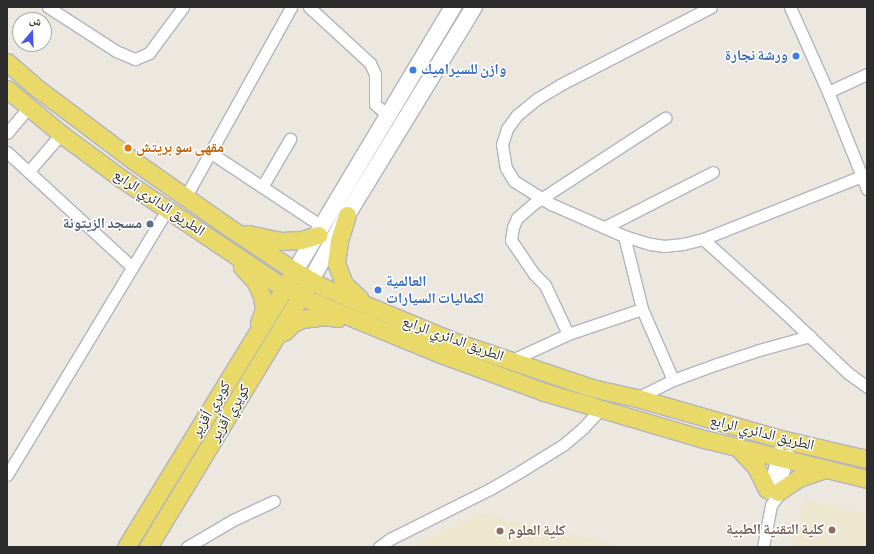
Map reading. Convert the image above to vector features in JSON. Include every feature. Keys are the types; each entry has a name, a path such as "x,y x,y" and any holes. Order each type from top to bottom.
{"main road":[{"path":"295,271 453,7"},
{"path":"311,280 347,215 474,7"},
{"name":"الطريق الدائري الرابع","path":"7,62 33,85 134,162 186,196 227,226 311,280 376,310 452,341 592,388 637,398 786,440 867,459"},
{"name":"الطريق الدائري الرابع","path":"7,89 61,134 167,210 224,248 302,296 355,320 443,355 601,409 739,449 867,479"},
{"path":"347,215 336,255 338,270 344,284 353,293 376,310"},
{"path":"227,226 254,236 280,241 302,240 320,231"},
{"path":"224,248 256,282 262,297 264,309 252,342"},
{"name":"كوبري أقزير","path":"126,547 295,271"},
{"name":"كويري أقزير","path":"148,547 311,280"},
{"path":"268,351 287,329 302,319 325,316 355,320"},
{"path":"739,449 756,467 772,496 803,476 825,469"}],"street":[{"path":"48,7 116,51 134,59 149,53 183,7"},
{"path":"186,196 291,7"},
{"path":"309,7 370,63 375,74 375,104 388,116"},
{"path":"711,7 560,85 538,98 517,115 507,129 502,144 506,168 514,180 542,199 624,236 664,246 683,244 703,239 797,200 864,175"},
{"path":"790,7 864,175 867,189"},
{"path":"828,92 867,74"},
{"path":"7,133 29,108"},
{"path":"568,334 545,285 534,274 510,240 511,231 517,218 542,199 665,118"},
{"path":"29,171 61,134"},
{"path":"262,187 290,138"},
{"path":"7,152 132,267"},
{"path":"211,153 262,187 320,231"},
{"path":"605,227 713,172"},
{"path":"7,475 167,210"},
{"path":"624,236 642,309 673,380"},
{"path":"703,239 810,336 865,381"},
{"path":"512,360 568,334 642,309"},
{"path":"637,398 673,380 759,350 810,336"},
{"path":"379,547 390,539 490,489 563,445 583,428 601,409"},
{"path":"763,547 772,496 786,440"},
{"path":"187,547 233,520 274,501"}],"shaded area":[{"name":"كلية التقنية الطبية","path":"805,500 867,514 867,547 792,547"},
{"name":"كلية العلوم","path":"483,514 625,547 409,547"}],"place":[{"name":"ورشة نجارة","path":"796,56"},
{"name":"وازن للسيراميك","path":"413,70"},
{"name":"مقهى سو بريتش","path":"128,148"},
{"name":"مسجد الزيتونة","path":"150,224"},
{"name":"العالمية لكماليات السيارات","path":"378,290"},
{"name":"كلية التقنية الطبية","path":"832,530"},
{"name":"كلية العلوم","path":"500,531"}]}
